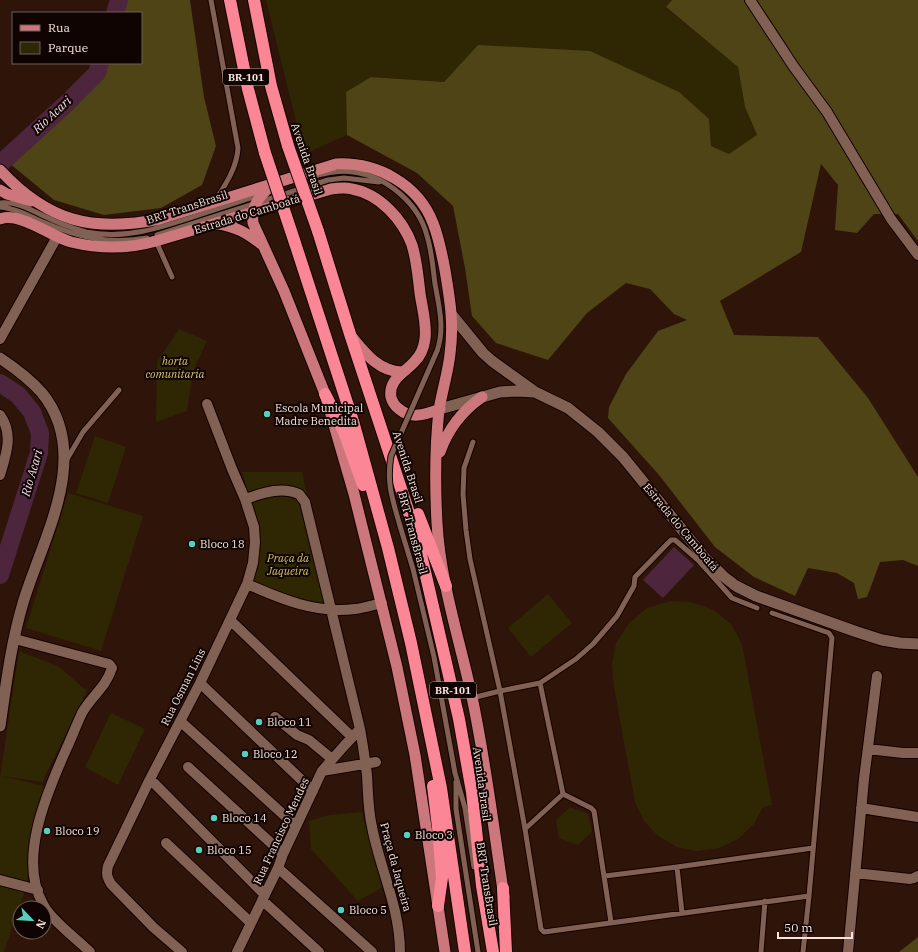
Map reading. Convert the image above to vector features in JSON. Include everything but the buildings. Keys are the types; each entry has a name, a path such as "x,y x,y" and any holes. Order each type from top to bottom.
{"highway":[{"name":"BR-101","path":"230,0 248,89 266,153 353,421 388,548 411,643 443,802 465,952"},
{"name":"Avenida Brasil","path":"254,0 271,86 288,146 318,231 350,334 417,537 459,719 472,792 482,886 493,952"},
{"path":"325,394 344,432 373,515 388,548"},
{"path":"384,434 410,494 446,586"},
{"path":"424,707 440,848 442,878 438,906"},
{"path":"503,888 506,952"}],"main road":[{"name":"Estrada do Camboatá","path":"0,190 37,203 69,218 94,224 114,225 133,224 160,219 329,165 342,163 363,165 372,168 403,184 422,202 434,223 439,240 452,315 450,355 440,409 436,462 437,524 446,586"},
{"name":"Estrada do Camboatá","path":"2,173 37,203"},
{"path":"276,182 261,194 250,210 253,222 284,290 325,394 354,494 382,603 415,754 445,952"},
{"name":"Estrada do Camboatá","path":"0,219 8,217 22,220 57,237 70,242 92,247 131,247 216,223 250,210 331,189 345,188 359,191 380,202 404,227 415,258 425,327 424,345 421,353 394,382 391,389 393,403 403,412 415,416 482,396 505,392 535,392"},
{"path":"216,223 235,227 263,245"},
{"name":"Estrada do Camboatá","path":"452,315 483,353 492,361 535,392 568,408 598,432 623,457 705,558 718,572 736,586 756,596 863,634 888,641 918,644"},
{"path":"350,334 374,362 390,370 402,372"},
{"path":"0,358 28,379 42,393 53,409 59,425 63,444 64,465 58,504 22,604 0,726"},
{"path":"436,462 449,432 457,419 482,396"},
{"name":"Avenida Brasil","path":"446,586 472,698 512,952"}],"street":[{"path":"750,0 827,112 891,219 918,255"},
{"path":"0,339 57,237"},
{"name":"Rua Osman Lins","path":"182,952 153,926 111,884 106,873 150,779 200,683 230,620 246,584 253,563 256,542 254,527 245,499 207,404"},
{"path":"0,416 8,430 8,443 0,475"},
{"name":"Praça da Jaqueira","path":"245,499 277,490 295,492 302,496 305,502 360,730 366,764 372,826 376,846 396,915 400,952"},
{"path":"246,584 283,600 297,604 331,609 356,609 382,603"},
{"path":"230,620 352,737"},
{"path":"15,639 109,664 112,668 106,683 90,700 81,715 54,777 41,813 33,855 35,881 44,905 57,921 90,952"},
{"path":"848,952 861,808 877,676"},
{"path":"200,683 313,791"},
{"path":"275,717 297,735 309,740 332,759"},
{"path":"180,721 296,826"},
{"name":"Rua Francisco Mendes","path":"237,952 278,868 283,854 322,771 360,730"},
{"path":"868,749 918,753"},
{"path":"322,771 376,762"},
{"path":"188,767 283,854"},
{"path":"150,779 263,897 319,952"},
{"path":"861,808 918,817"},
{"path":"166,843 251,923"},
{"path":"278,868 372,952"},
{"path":"855,873 910,879 918,876"},
{"path":"0,880 38,890"}],"lane":[{"path":"208,212 233,170 238,148 211,0"},
{"name":"BRT TransBrasil","path":"0,202 17,204 62,224 85,232 100,234 139,233 208,212 311,177 335,172 357,173 374,178 393,188 408,202 420,218 427,236 440,320 440,337 437,351 391,456 390,486 413,569 434,657 455,773 465,808 487,952"},
{"name":"BRT TransBrasil","path":"0,207 14,209 74,234 102,240 119,241 152,237 204,219 250,210 333,179 347,178 380,182"},
{"path":"0,202 6,198 18,197"},
{"path":"204,219 250,210"},
{"path":"156,241 172,278"},
{"path":"64,465 83,432 118,390"},
{"path":"473,442 464,468 463,494 470,559 500,691 526,829 541,929 544,932 809,896"},
{"path":"472,698 540,683 576,659 593,644 618,616 634,586 635,577 671,540 676,540 698,560 732,598 757,608"},
{"path":"732,598 736,586"},
{"path":"772,613 829,633 832,638 803,952"},
{"path":"540,683 563,794"},
{"name":"BRT TransBrasil","path":"455,773 456,809 478,952"},
{"path":"526,829 563,794"},
{"path":"563,794 594,811 611,922"},
{"path":"605,876 813,848"},
{"path":"677,867 682,913"},
{"path":"761,952 765,901"}],"green space":[{"path":"266,0 672,0 666,8 738,67 745,107 757,136 729,154 711,146 709,119 478,45 444,82 371,77 346,92 347,135 304,154"},
{"name":"horta comunitaria","path":"179,329 207,341 193,371 187,411 156,422 157,362"},
{"path":"95,436 126,447 108,503 76,493"},
{"name":"Praça da Jaqueira","path":"242,472 302,472 330,609 249,583 252,506"},
{"path":"68,493 143,516 101,651 26,628"},
{"path":"548,594 572,623 531,657 508,628"},
{"path":"670,601 691,602 714,610 732,625 742,644 772,805 763,807 754,824 738,839 719,848 697,851 677,847 658,836 644,821 635,802 614,687 612,665 616,643 629,623 647,608"},
{"path":"19,651 58,666 87,691 42,782 2,776 44,786 26,888 22,900 12,900 12,929 4,952 0,952 0,777"},
{"path":"111,713 145,729 118,785 85,767"},
{"path":"570,807 588,814 592,832 578,845 559,838 556,820"},
{"path":"362,812 383,887 358,901 311,849 309,821 329,815"}],"shaded area":[{"path":"123,0 190,0 204,97 216,146 202,185 161,208 104,215 54,200 9,163 101,74 105,64 142,64 142,12 119,12"},
{"path":"672,0 918,0 918,241 898,214 874,214 857,233 835,230 838,185 821,164 801,252 720,301 734,335 818,337 868,398 918,477 918,566 903,560 880,562 867,597 858,599 854,583 837,573 808,568 795,596 754,577 715,547 659,475 608,418 609,407 626,374 658,331 687,320 674,314 650,289 626,283 587,313 548,360 496,343 472,316 465,268 453,206 417,173 347,135 346,92 371,77 444,82 478,45 590,51 679,92 709,119 711,146 729,154 757,135 745,107 738,67 666,7"},
{"path":"674,547 694,565 663,598 643,580"},
{"path":"918,937 918,952 899,952"}],"waterway":[{"name":"Rio Acari","path":"115,12 119,0"},
{"name":"Rio Acari","path":"0,164 67,103 97,73 100,64"},
{"name":"Rio Acari","path":"0,383 18,395 32,412 40,433 39,453 0,575"}],"place":[{"name":"Escola Municipal Madre Benedita","path":"267,414"},
{"name":"Bloco 18","path":"192,544"},
{"name":"Bloco 11","path":"259,722"},
{"name":"Bloco 12","path":"245,754"},
{"name":"Bloco 14","path":"214,818"},
{"name":"Bloco 19","path":"47,831"},
{"name":"Bloco 3","path":"407,835"},
{"name":"Bloco 15","path":"199,850"},
{"name":"Bloco 5","path":"341,910"}]}
